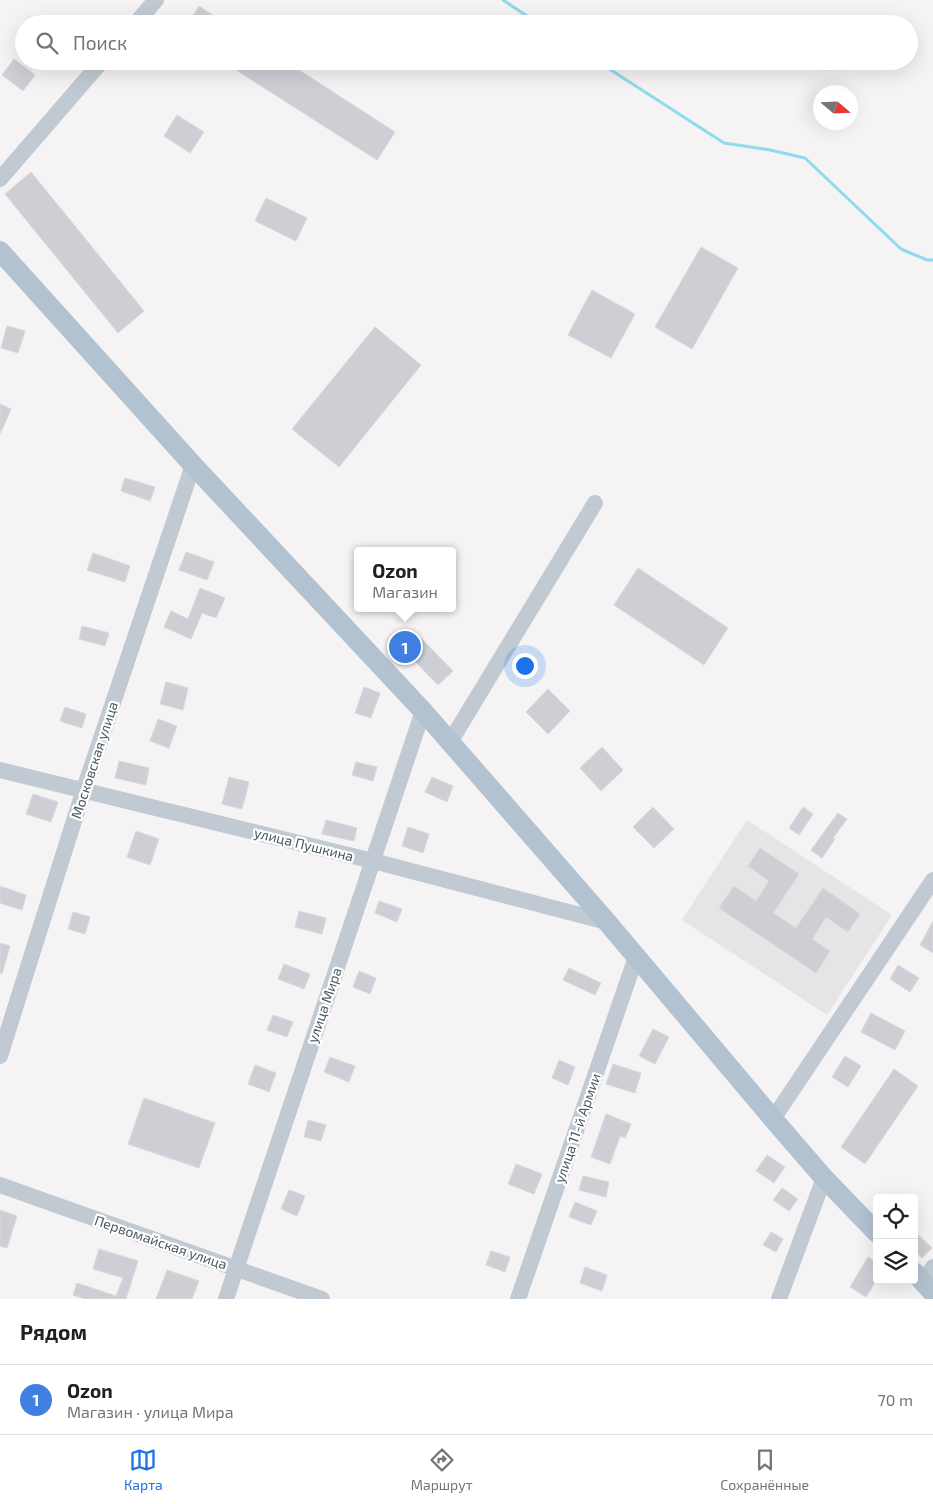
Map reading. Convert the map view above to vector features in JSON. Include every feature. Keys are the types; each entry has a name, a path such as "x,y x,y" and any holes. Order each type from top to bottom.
{"main road":[{"path":"1,256 423,711 607,922 773,1120 824,1178 873,1229"}],"street":[{"path":"143,15 156,0"},
{"path":"0,179 94,70"},
{"name":"Московская улица","path":"0,1056 84,789 193,465"},
{"path":"450,742 596,502"},
{"name":"улица Мира","path":"226,1299 423,711"},
{"name":"улица Пушкина","path":"0,770 84,789 372,861 607,922"},
{"path":"773,1120 933,880"},
{"name":"улица 11-й Армии","path":"518,1299 636,957"},
{"path":"779,1299 824,1178"},
{"name":"Первомайская улица","path":"0,1185 322,1299"}],"shaded area":[{"path":"747,820 892,915 827,1015 682,920"}],"building":[{"path":"199,6 212,15 194,15"},
{"path":"14,59 15,70 28,70 35,75 23,91 2,75"},
{"path":"236,70 299,70 395,132 377,160"},
{"path":"177,115 204,132 190,153 164,136"},
{"path":"31,172 144,311 118,333 5,194"},
{"path":"266,198 307,218 296,241 255,221"},
{"path":"701,247 738,268 692,349 655,327"},
{"path":"592,290 635,314 611,358 568,335"},
{"path":"7,326 25,331 18,353 1,348"},
{"path":"375,327 421,365 339,467 292,429"},
{"path":"0,404 11,409 0,434"},
{"path":"125,478 155,487 150,501 121,491"},
{"path":"186,552 214,562 207,580 179,570"},
{"path":"93,553 130,566 125,582 87,570"},
{"path":"638,568 728,628 704,665 614,605"},
{"path":"200,588 225,598 216,618 202,613 191,639 164,627 171,611 188,619"},
{"path":"82,626 109,633 105,646 79,639"},
{"path":"415,632 453,671 438,685 400,646"},
{"path":"166,682 188,688 183,710 160,704"},
{"path":"364,687 380,693 371,718 355,713"},
{"path":"548,689 570,711 548,734 526,712"},
{"path":"65,707 86,714 82,728 60,721"},
{"path":"158,719 177,726 169,748 150,741"},
{"path":"602,747 623,770 601,791 580,768"},
{"path":"119,761 149,768 146,785 115,778"},
{"path":"356,762 377,767 373,781 352,775"},
{"path":"229,777 249,782 242,809 222,804"},
{"path":"432,777 453,786 447,802 425,792"},
{"path":"33,794 58,802 51,822 26,814"},
{"path":"653,807 674,829 654,848 633,827"},
{"path":"803,807 813,814 799,835 789,828"},
{"path":"838,813 847,819 833,838 835,839 822,858 811,850"},
{"path":"326,820 357,828 354,841 322,834"},
{"path":"408,827 429,834 423,853 402,846"},
{"path":"136,831 159,839 150,865 127,857"},
{"path":"760,848 799,874 773,913 796,928 823,888 860,914 848,932 826,917 812,939 830,951 816,973 719,908 734,886 756,901 769,881 748,866"},
{"path":"0,886 26,895 22,910 0,903"},
{"path":"379,901 402,909 397,922 375,913"},
{"path":"299,911 326,918 322,934 295,927"},
{"path":"73,912 90,917 85,934 68,929"},
{"path":"933,921 933,953 920,945"},
{"path":"0,943 10,946 2,974 0,973"},
{"path":"284,964 310,974 304,989 278,979"},
{"path":"898,965 919,978 910,992 890,979"},
{"path":"569,968 601,983 595,995 563,980"},
{"path":"359,971 376,978 370,994 353,987"},
{"path":"871,1013 905,1031 895,1050 861,1032"},
{"path":"273,1015 293,1022 287,1037 267,1030"},
{"path":"653,1029 669,1037 655,1064 639,1056"},
{"path":"845,1056 861,1066 848,1087 832,1077"},
{"path":"330,1057 355,1066 349,1082 324,1072"},
{"path":"559,1060 575,1067 568,1085 552,1078"},
{"path":"613,1064 641,1073 635,1093 606,1084"},
{"path":"255,1065 276,1073 269,1092 248,1084"},
{"path":"894,1069 918,1086 865,1164 841,1147"},
{"path":"144,1098 215,1123 199,1168 128,1144"},
{"path":"606,1114 631,1124 625,1138 620,1136 610,1164 591,1157"},
{"path":"308,1120 326,1125 321,1141 304,1137"},
{"path":"767,1155 785,1167 774,1183 756,1171"},
{"path":"516,1164 542,1174 534,1194 508,1184"},
{"path":"583,1176 609,1182 606,1197 579,1190"},
{"path":"782,1188 798,1199 789,1211 773,1200"},
{"path":"289,1190 305,1196 297,1216 281,1209"},
{"path":"575,1202 597,1211 591,1225 569,1217"},
{"path":"0,1210 17,1216 7,1248 0,1246"},
{"path":"771,1232 783,1239 776,1252 763,1245"},
{"path":"918,1235 932,1248 922,1258 918,1254"},
{"path":"99,1249 138,1261 126,1299 85,1299 73,1295 77,1283 116,1296 123,1278 93,1269"},
{"path":"491,1251 510,1257 505,1272 486,1265"},
{"path":"868,1257 873,1260 874,1284 866,1297 850,1287"},
{"path":"585,1267 607,1275 602,1291 580,1283"},
{"path":"167,1270 199,1281 192,1299 156,1299"}],"waterway":[{"path":"503,0 526,15"},
{"path":"611,70 724,143 805,158 901,249 927,260 933,260"}],"place":[{"name":"Ozon","path":"405,647"}]}
